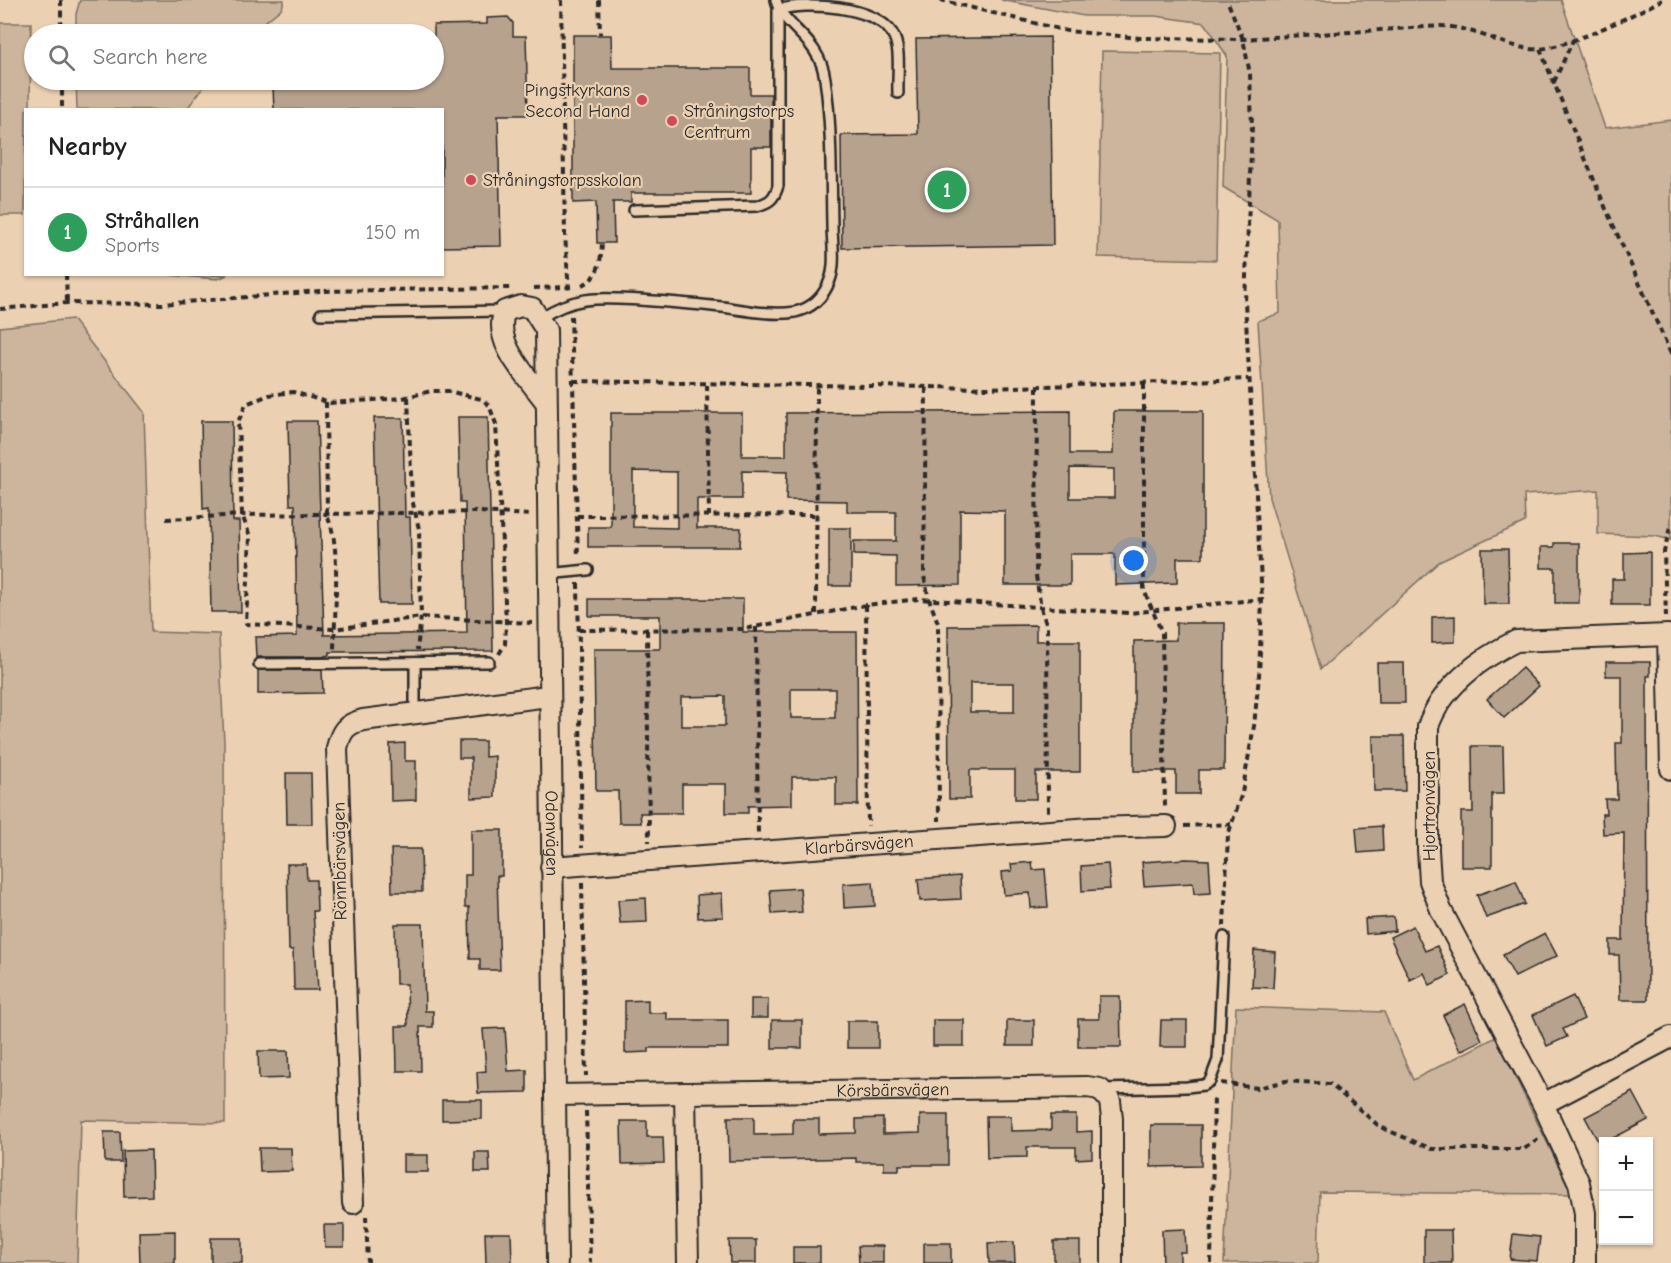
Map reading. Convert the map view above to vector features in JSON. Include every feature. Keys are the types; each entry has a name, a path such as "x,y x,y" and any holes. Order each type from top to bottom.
{"street":[{"path":"540,318 531,308 521,306 506,311 501,332 507,345 546,402"},
{"name":"Odonvägen","path":"540,318 546,330 548,696 557,1263"},
{"path":"1668,635 1671,769"},
{"name":"Hjortronvägen","path":"1585,1263 1585,1213 1580,1182 1543,1104 1441,910 1430,881 1428,727 1434,708 1448,690 1498,649 1516,641 1668,635"},
{"name":"Rönnbärsvägen","path":"353,1203 337,748 341,732 351,723 415,712 548,696"},
{"name":"Klarbärsvägen","path":"552,867 1048,831 1166,826"},
{"path":"1543,1104 1671,1037"},
{"name":"Körsbärsvägen","path":"555,1095 1087,1087 1100,1089"},
{"path":"1100,1089 1110,1101 1112,1119 1112,1263"},
{"path":"685,1093 688,1263"}],"lane":[{"path":"777,5 840,9 868,15 884,25 895,40 898,93"},
{"path":"634,210 757,206 771,202 776,195 778,186 777,5"},
{"path":"540,318 562,304 588,298 794,312 812,306 824,293 831,277 832,251 830,154 825,78 820,60 811,44 777,5"},
{"path":"321,314 506,311"},
{"path":"548,574 583,571"},
{"path":"259,664 489,662"},
{"path":"415,663 415,712"},
{"path":"1210,1081 1218,1060 1224,937"},
{"name":"Körsbärsvägen","path":"1100,1089 1187,1087 1204,1085 1210,1081"}],"path":[{"path":"61,0 61,24"},
{"path":"561,0 565,235 574,381 577,516 583,571 579,630 591,1263"},
{"path":"599,0 600,34"},
{"path":"940,0 1086,34 1140,38 1243,39 1441,26 1465,29 1522,48 1540,49 1633,16 1662,0"},
{"path":"1224,937 1226,856 1232,824 1242,793 1254,726 1259,676 1262,599 1248,379 1245,255 1252,104 1250,74 1243,39 1227,0"},
{"path":"1554,83 1573,39"},
{"path":"1540,49 1606,209 1671,354"},
{"path":"62,90 62,108"},
{"path":"533,288 584,285 594,278 600,265 602,243"},
{"path":"66,276 67,303"},
{"path":"0,309 67,303 163,304 319,291 521,288"},
{"path":"574,381 926,388 1037,387 1248,379"},
{"path":"1144,384 1144,590 1162,633 1166,826 1232,824"},
{"path":"708,385 710,516"},
{"path":"816,614 817,387"},
{"path":"1037,387 1036,576 1041,608 1047,627 1048,831"},
{"path":"926,388 924,576 928,599 938,623 939,839"},
{"path":"489,662 498,656 505,644 506,622 496,424 489,405 473,396 448,391 431,391 408,397 326,402 293,392 269,395 246,404 238,422 242,515 250,537 246,624 334,629 421,617 506,622 548,624"},
{"path":"408,397 415,513 419,529 421,617 415,663"},
{"path":"326,402 327,516 333,526 334,545 334,664"},
{"path":"166,519 242,515 327,516 415,513 547,515"},
{"path":"577,516 816,515"},
{"path":"1668,635 1664,552 1671,523"},
{"path":"579,630 756,627 866,604 928,599 1041,608 1152,612 1262,599"},
{"path":"866,604 868,844"},
{"path":"756,627 758,853"},
{"path":"647,630 649,860"},
{"path":"1211,1263 1214,1098 1210,1081 1258,1088 1286,1081 1330,1084 1380,1127 1432,1149 1524,1149 1553,1127"},
{"path":"353,1203 368,1218 368,1263"}],"shaded area":[{"path":"80,0 284,0 282,8 262,24 76,24"},
{"path":"1001,0 1561,0 1605,128 1671,120 1671,540 1655,536 1598,534 1598,490 1524,495 1525,522 1439,562 1321,669 1269,498 1258,321 1280,313 1278,220 1223,187 1227,56 1205,23 1155,16 1084,16"},
{"path":"0,23 31,23 24,24 24,90 30,90 30,108 24,108 24,215 0,215"},
{"path":"1102,51 1220,53 1216,260 1098,257"},
{"path":"76,90 201,90 188,108 77,108"},
{"path":"182,276 225,276 218,279"},
{"path":"72,319 144,412 151,632 219,634 224,743 225,1123 81,1120 77,1263 0,1263 0,327"},
{"path":"1236,1007 1384,1012 1413,1080 1496,1037 1572,1194 1320,1192 1318,1263 1224,1263"}],"building":[{"name":"Stråningstorpsskolan","path":"508,17 513,23 513,36 526,36 528,115 498,115 501,246 444,247 444,108 274,108 273,90 444,90 444,25 487,24 487,18"},
{"name":"Stråningstorps Centrum","path":"573,35 611,35 612,68 750,68 750,94 771,94 771,147 751,147 751,193 631,193 631,202 613,202 614,243 597,243 596,202 573,203"},
{"path":"1050,37 1053,245 842,248 841,135 918,134 916,39"},
{"path":"1070,411 1070,454 1113,454 1114,411 1203,411 1203,558 1177,558 1177,583 1115,585 1115,554 1070,554 1070,585 1005,585 1005,511 960,510 960,585 896,586 896,556 854,555 854,541 896,541 896,512 847,512 847,501 786,500 787,472 742,471 742,499 697,499 697,528 741,528 740,547 588,547 588,527 611,527 611,413 742,413 742,456 786,456 786,413","holes":["1070,468 1114,469 1114,498 1070,498","633,471 677,472 677,528 633,527"]},
{"path":"458,417 488,417 493,651 330,652 330,655 322,657 256,657 255,637 297,636 295,505 290,505 288,421 317,421 324,635 467,633 465,503 460,503"},
{"path":"374,418 403,418 405,517 410,517 412,604 379,604"},
{"path":"201,421 232,421 233,521 239,521 241,612 211,612 209,508 203,509"},
{"path":"829,528 851,528 851,586 829,586"},
{"path":"1554,543 1579,543 1579,603 1555,603 1555,568 1541,568 1541,547 1554,547"},
{"path":"1482,549 1508,549 1509,604 1483,604"},
{"path":"1650,552 1650,605 1612,605 1612,579 1624,579 1624,553"},
{"path":"589,599 743,599 743,632 857,632 858,805 836,805 836,777 792,777 792,805 748,806 748,813 726,813 726,784 682,784 682,813 640,813 641,823 619,823 618,791 596,791 594,649 660,649 660,616 589,616","holes":["791,689 835,689 835,718 791,718","725,696 725,726 681,726 681,697"]},
{"path":"1455,616 1455,642 1432,643 1432,617"},
{"path":"1176,623 1225,623 1224,770 1199,770 1199,794 1176,794 1176,771 1134,771 1134,641 1176,640"},
{"path":"1036,625 1036,641 1080,641 1080,772 1036,772 1036,799 1015,799 1015,770 970,770 970,799 949,799 948,626","holes":["970,683 1014,683 1014,712 970,712"]},
{"path":"1606,662 1650,662 1650,676 1647,676 1648,1000 1620,1000 1619,955 1610,955 1610,940 1623,940 1624,833 1603,834 1602,814 1606,814 1605,799 1617,799 1616,743 1622,743 1622,676 1606,676"},
{"path":"1377,663 1404,663 1405,703 1378,703"},
{"path":"1522,668 1539,686 1504,718 1487,699"},
{"path":"258,670 322,670 323,693 258,694"},
{"path":"1373,736 1404,736 1405,791 1374,791"},
{"path":"459,741 485,741 485,757 495,756 495,797 471,798 471,758 459,758"},
{"path":"405,743 405,761 416,761 416,800 391,801 390,744"},
{"path":"1472,746 1503,746 1504,794 1492,794 1492,867 1461,867 1461,812 1473,812"},
{"path":"286,773 311,773 312,824 287,824"},
{"path":"1382,826 1383,851 1358,853 1356,828"},
{"path":"471,830 502,830 502,876 497,876 500,970 480,970 480,959 470,959 469,907 465,907 465,875 471,875"},
{"path":"391,849 421,849 422,892 392,892"},
{"path":"1209,860 1211,893 1194,894 1193,883 1144,886 1142,862"},
{"path":"1032,862 1033,870 1045,869 1048,907 1031,908 1030,893 1004,895 1002,872 1012,871 1011,864"},
{"path":"287,864 306,864 307,880 316,880 317,911 313,911 318,990 294,990 293,950 289,950"},
{"path":"1108,864 1110,889 1082,891 1081,866"},
{"path":"960,876 961,899 920,901 918,879"},
{"path":"1516,881 1525,904 1486,918 1477,895"},
{"path":"873,882 875,906 844,908 843,884"},
{"path":"800,888 802,912 772,914 770,890"},
{"path":"722,893 723,917 698,918 697,895"},
{"path":"646,898 647,922 620,923 618,900"},
{"path":"1394,917 1395,931 1366,934 1365,919"},
{"path":"395,924 423,924 425,1011 433,1011 433,1027 420,1027 421,1071 397,1071 396,1026 408,1026 407,984 396,984"},
{"path":"1413,926 1425,951 1437,946 1450,975 1430,985 1424,973 1410,980 1390,937"},
{"path":"1545,933 1557,956 1515,977 1503,955"},
{"path":"1254,950 1275,952 1273,988 1252,987"},
{"path":"1099,996 1120,996 1121,1047 1078,1047 1078,1019 1099,1019"},
{"path":"1573,996 1584,1019 1563,1029 1567,1037 1547,1046 1533,1015"},
{"path":"751,999 768,999 768,1018 751,1018"},
{"path":"648,1000 648,1013 667,1013 667,1020 728,1020 728,1048 649,1048 649,1052 625,1053 625,1001"},
{"path":"1465,1004 1482,1040 1460,1051 1443,1015"},
{"path":"772,1020 802,1020 802,1048 772,1048"},
{"path":"933,1020 964,1020 964,1046 933,1046"},
{"path":"1007,1020 1034,1020 1034,1046 1007,1046"},
{"path":"1161,1020 1187,1020 1187,1047 1160,1047"},
{"path":"847,1021 878,1021 878,1048 847,1048"},
{"path":"505,1028 508,1071 527,1070 527,1092 478,1093 477,1072 486,1071 483,1029"},
{"path":"258,1051 288,1051 289,1078 259,1079"},
{"path":"1633,1092 1648,1120 1615,1137 1599,1137 1599,1143 1585,1117"},
{"path":"442,1100 482,1100 482,1119 442,1120"},
{"path":"920,1115 948,1115 948,1165 899,1165 899,1170 884,1170 884,1162 856,1162 856,1158 729,1161 728,1117 754,1117 754,1135 793,1134 793,1119 819,1119 819,1134 856,1133 856,1119 883,1118 883,1134 920,1133"},
{"path":"1051,1115 1076,1115 1076,1132 1092,1131 1092,1158 1076,1159 1076,1147 1027,1147 1027,1157 987,1158 986,1116 1011,1116 1011,1131 1051,1130"},
{"path":"621,1121 647,1121 647,1137 663,1137 664,1163 622,1164"},
{"path":"1151,1125 1201,1125 1201,1166 1151,1167"},
{"path":"104,1132 120,1132 121,1162 105,1162"},
{"path":"259,1148 291,1148 292,1171 260,1172"},
{"path":"151,1150 152,1196 124,1197 123,1151"},
{"path":"475,1152 489,1152 490,1172 475,1172"},
{"path":"403,1155 428,1155 428,1172 403,1172"},
{"path":"324,1225 344,1225 344,1247 325,1247"},
{"path":"1185,1229 1186,1252 1180,1252 1180,1263 1163,1263 1162,1230"},
{"path":"1424,1230 1451,1230 1452,1263 1424,1263"},
{"path":"175,1231 175,1263 140,1263 139,1232"},
{"path":"485,1233 511,1233 512,1263 486,1263"},
{"path":"1513,1234 1540,1237 1537,1261 1510,1259"},
{"path":"211,1238 242,1238 242,1263 211,1263"},
{"path":"729,1240 756,1240 756,1263 730,1263"},
{"path":"1054,1241 1080,1241 1080,1263 1054,1263"},
{"path":"1014,1242 1015,1263 989,1263 988,1243"},
{"path":"924,1243 951,1243 951,1263 924,1263"},
{"path":"858,1246 883,1246 883,1263 859,1263"},
{"path":"793,1247 820,1247 820,1263 793,1263"}],"place":[{"name":"Pingstkyrkans Second Hand","path":"642,100"},
{"name":"Stråningstorps Centrum","path":"672,121"},
{"name":"Stråningstorpsskolan","path":"471,180"},
{"name":"Stråhallen","path":"947,190"}]}
